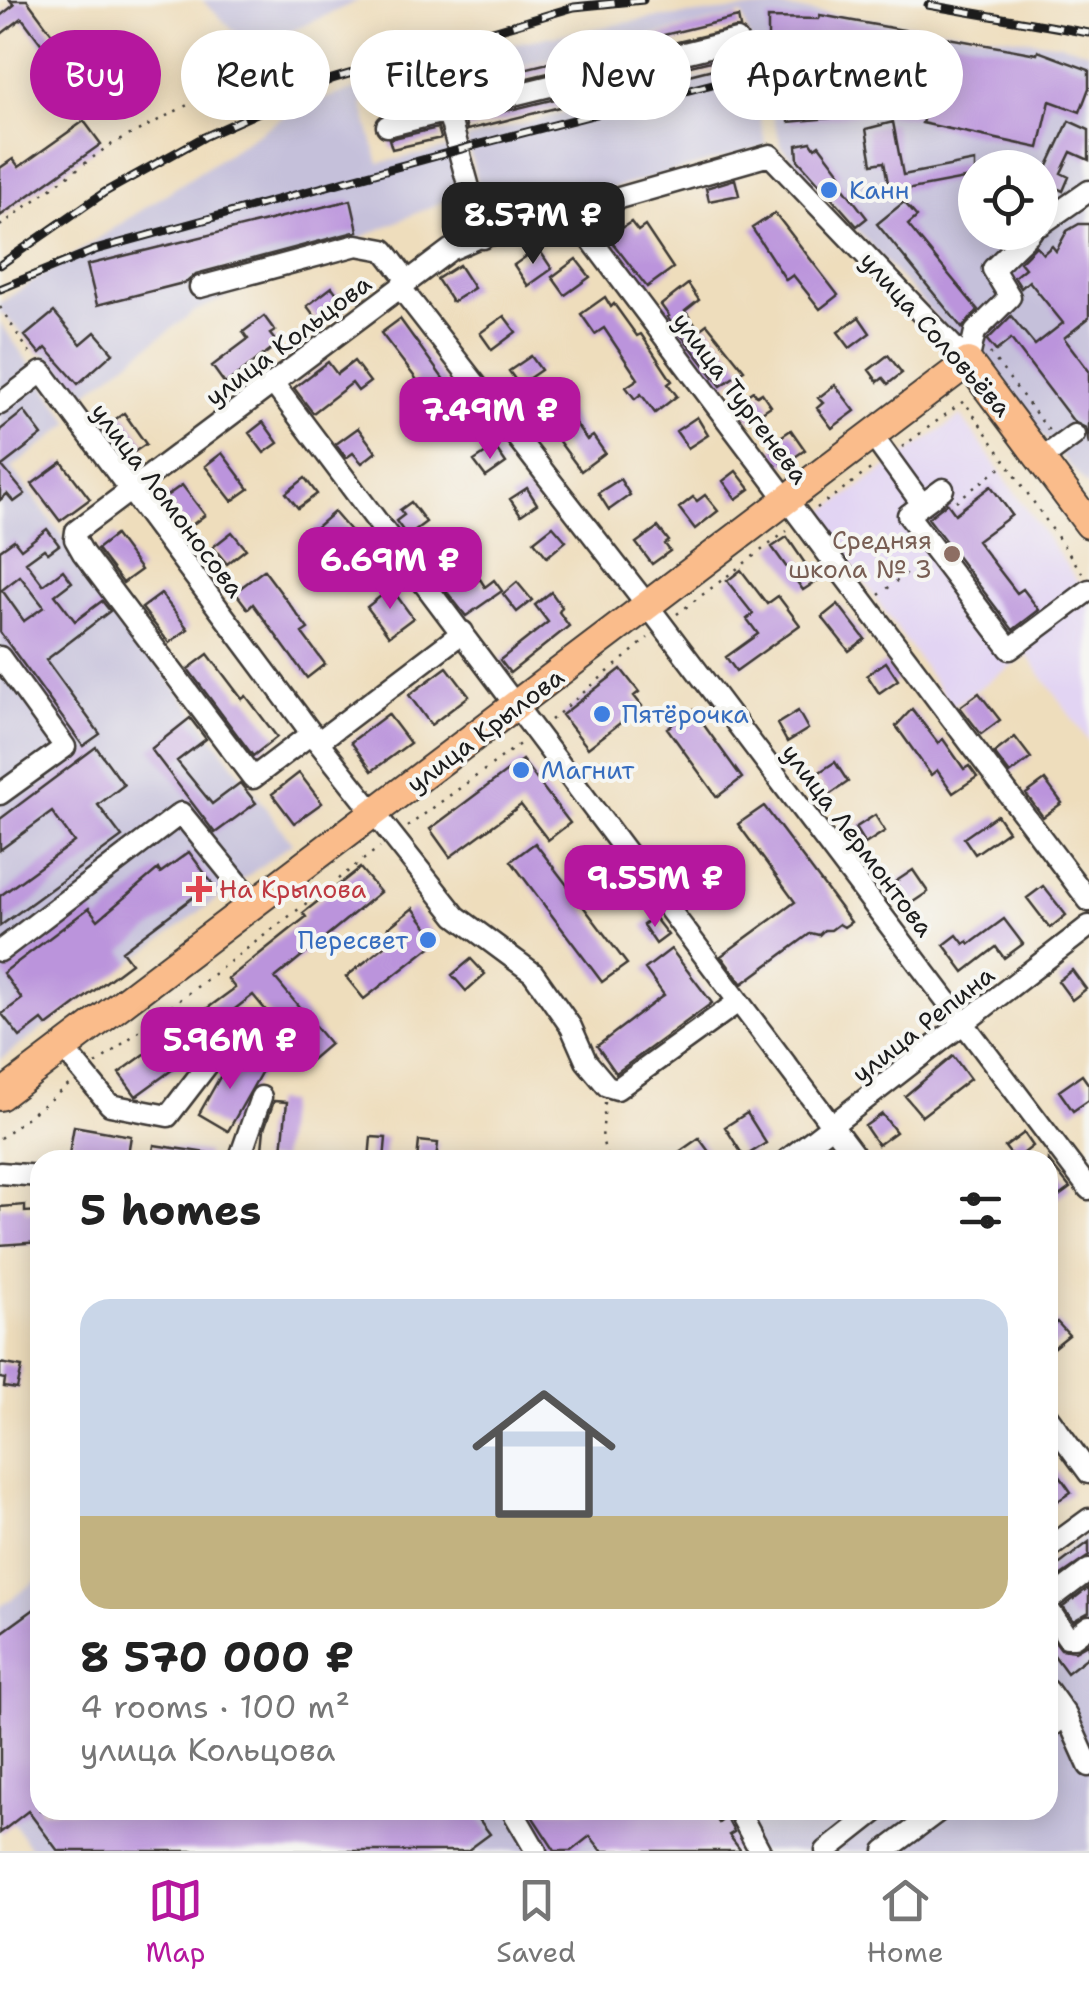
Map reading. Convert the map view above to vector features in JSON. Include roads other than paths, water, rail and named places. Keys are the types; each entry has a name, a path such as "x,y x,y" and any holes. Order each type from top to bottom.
{"main road":[{"name":"улица Крылова","path":"0,1096 518,704 655,615 880,446 968,362"},
{"name":"улица Соловьёва","path":"968,362 1059,446 1089,524"}],"street":[{"path":"525,93 711,46"},
{"path":"387,126 413,120"},
{"path":"450,120 483,238"},
{"name":"улица Кольцова","path":"315,738 253,778 75,539 76,531 450,250 770,154"},
{"name":"улица Соловьёва","path":"770,154 968,362"},
{"path":"1058,213 1089,191"},
{"name":"улица Тургенева","path":"570,212 1089,900"},
{"name":"улица Лермонтова","path":"200,287 357,245 384,250 404,284 1089,1188"},
{"path":"968,362 974,332 1010,297 993,269 1012,250"},
{"name":"улица Ломоносова","path":"0,404 42,372 127,490 393,837 456,916 534,973 571,1027 586,1061 607,1086 617,1089 738,1002"},
{"path":"273,383 850,1150"},
{"path":"880,446 922,504"},
{"path":"942,489 908,515 1010,649 1089,586"},
{"path":"315,738 463,632"},
{"path":"0,657 65,746 0,794"},
{"path":"0,951 182,813 256,904"},
{"name":"улица Репина","path":"800,1150 1089,926"},
{"path":"64,1049 110,1105 168,1116 215,1055"},
{"path":"242,1150 261,1097"},
{"path":"0,1173 30,1175"},
{"path":"1058,1431 1089,1473"},
{"path":"1058,1542 1089,1519"},
{"path":"1058,1596 1089,1570"},
{"path":"1058,1622 1067,1638 1074,1638 1089,1626"},
{"path":"1058,1704 1089,1766"},
{"path":"1058,1721 1066,1715"},
{"path":"518,1820 536,1851"},
{"path":"743,1820 760,1851"},
{"path":"826,1851 865,1820"},
{"path":"885,1851 927,1820"}],"railway":[{"path":"0,265 105,192 204,137 332,79 574,7 643,0"},
{"path":"928,5 1089,33"},
{"path":"0,289 95,250 711,84"}],"place":[{"name":"Канн","path":"829,190"},
{"name":"Средняя школа № 3","path":"952,554"},
{"name":"Пятёрочка","path":"602,714"},
{"name":"Магнит","path":"521,770"},
{"name":"На Крылова","path":"199,889"},
{"name":"Пересвет","path":"428,940"}]}
